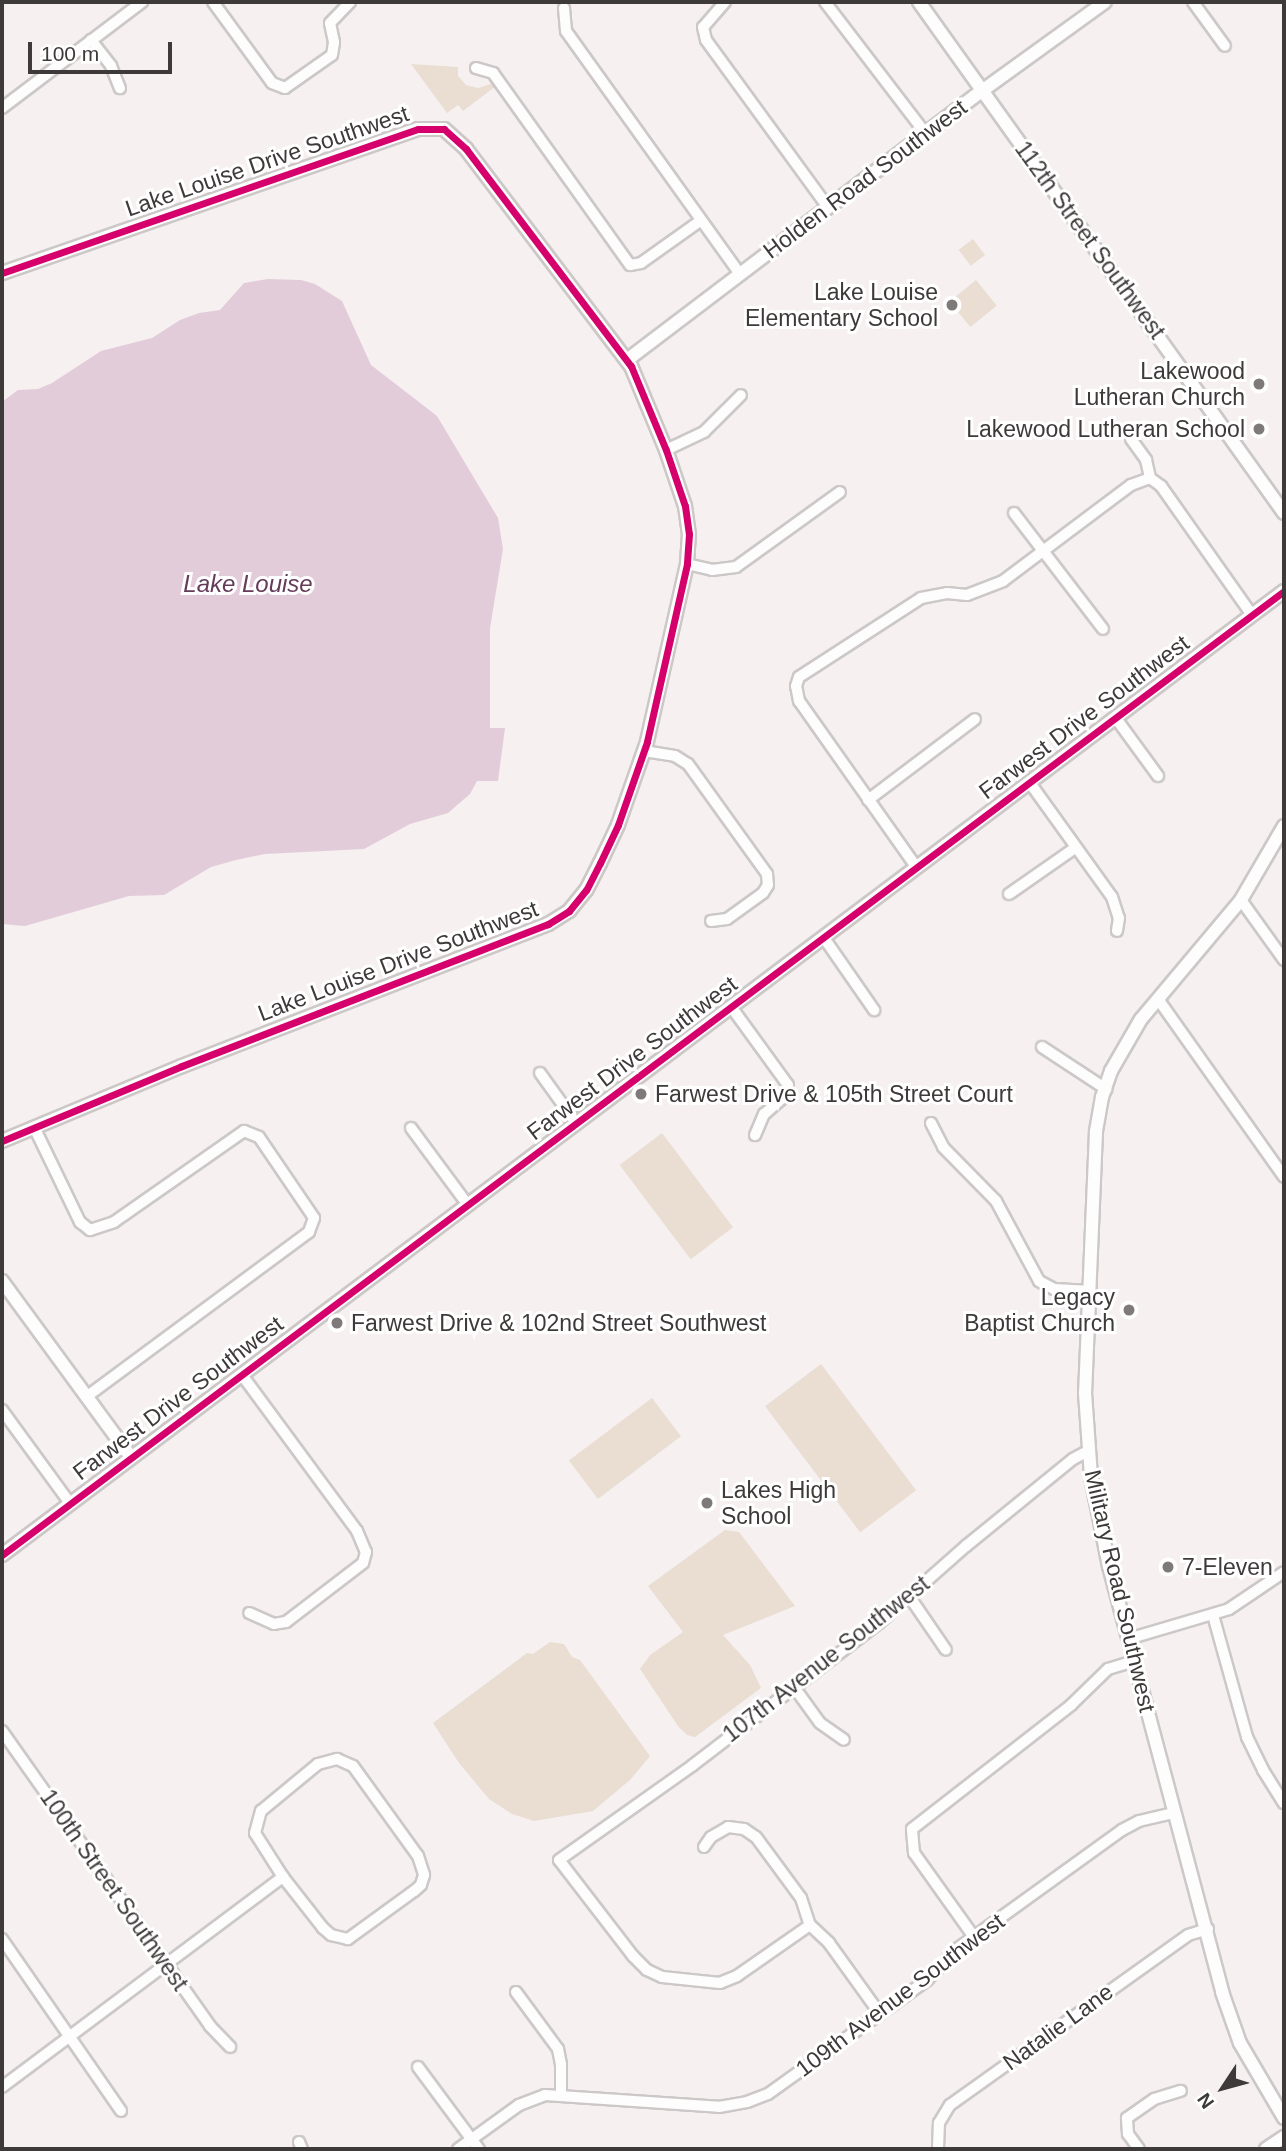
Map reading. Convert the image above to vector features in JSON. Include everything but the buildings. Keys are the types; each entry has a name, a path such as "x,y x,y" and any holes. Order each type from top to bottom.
{"street":[{"path":"2,107 142,2"},
{"path":"213,2 276,87 295,84 332,55 334,42 330,23 351,2"},
{"path":"725,2 704,27 713,52 828,207"},
{"path":"825,2 925,134"},
{"name":"112th Street Southwest","path":"919,2 1284,513"},
{"name":"Holden Road Southwest","path":"627,360 983,90 1105,2"},
{"path":"1193,2 1225,46"},
{"path":"564,8 566,32 740,274"},
{"path":"92,40 111,66 120,88"},
{"path":"476,68 493,73 627,262 636,265 700,221"},
{"name":"Lake Louise Drive Southwest","path":"2,273 418,129 438,128 450,133 466,149 627,360 666,450 688,521 687,564 644,751 600,863 575,904 557,919 2,1141"},
{"path":"666,450 705,432 741,395"},
{"path":"1131,439 1146,460 1150,478 1161,486 1252,615"},
{"path":"917,868 799,701 796,686 805,671 921,598 947,593 967,595 993,586 1131,485 1150,478"},
{"path":"687,564 712,570 736,567 840,492"},
{"path":"1014,513 1103,629"},
{"name":"Farwest Drive Southwest","path":"2,1555 1284,591"},
{"path":"1115,717 1158,776"},
{"path":"868,800 975,719"},
{"path":"644,751 665,753 688,764 765,869 768,885 763,893 727,919 711,921"},
{"path":"1030,783 1114,902 1119,918 1117,932"},
{"name":"Military Road Southwest","path":"1284,826 1241,900 1132,1033 1111,1071 1096,1132 1087,1291 1085,1392 1088,1451 1101,1529 1223,1992 1240,2043 1284,2118"},
{"path":"1009,894 1075,848"},
{"path":"1241,900 1284,960"},
{"path":"824,938 874,1010"},
{"path":"1158,999 1284,1177"},
{"path":"732,1008 788,1085 785,1096 764,1114 755,1135"},
{"path":"1042,1047 1106,1089"},
{"path":"540,1073 576,1123"},
{"path":"931,1123 943,1147 996,1201 1039,1281 1054,1289 1087,1291"},
{"path":"34,1127 80,1222 90,1230 114,1222 234,1136 246,1131 255,1134 265,1145 314,1218 309,1231 87,1396"},
{"path":"411,1128 468,1205"},
{"path":"2,1281 131,1457"},
{"path":"242,1374 357,1531 365,1549 363,1563 286,1622 274,1624 249,1613"},
{"path":"2,1409 69,1502"},
{"name":"107th Avenue Southwest","path":"810,1926 737,1976 720,1983 673,1980 653,1974 633,1956 559,1860 880,1622 1073,1459 1088,1451"},
{"path":"1128,1639 1239,1605 1284,1572"},
{"path":"909,1596 946,1650"},
{"path":"1213,1615 1247,1737 1263,1770 1284,1803"},
{"path":"974,1937 915,1853 911,1838 912,1829 919,1820 1044,1727 1108,1669 1134,1661"},
{"path":"794,1688 820,1723 844,1740"},
{"name":"100th Street Southwest","path":"2,1731 166,1963 230,2048"},
{"path":"337,1759 353,1766 418,1856 424,1875 421,1885 414,1891 356,1935 341,1938 323,1928 283,1877 257,1839 255,1824 261,1811 318,1764 337,1759"},
{"name":"109th Avenue Southwest","path":"457,2149 519,2105 545,2095 561,2094 692,2106 738,2104 768,2094 936,1973 957,1949 1122,1830 1139,1821 1175,1813"},
{"path":"704,1847 711,1837 728,1828 749,1832 801,1898 810,1926 829,1943 880,2014"},
{"path":"2,2087 283,1877"},
{"name":"Natalie Lane","path":"938,2149 939,2123 950,2105 1188,1935 1208,1929"},
{"path":"2,1939 71,2035 121,2111"},
{"path":"516,1992 558,2049 561,2094"},
{"path":"418,2067 479,2149"},
{"path":"1139,2149 1128,2134 1127,2118 1154,2099 1181,2091"},
{"path":"1266,2149 1284,2137"}],"shaded area":[{"path":"411,64 458,67 458,76 466,85 478,88 491,84 496,86 463,111 458,105 447,113"},
{"path":"973,239 985,255 971,266 959,250"},
{"path":"976,280 997,306 970,327 950,301"},
{"path":"662,1133 733,1227 691,1259 620,1165"},
{"path":"821,1364 916,1490 860,1532 765,1406"},
{"path":"652,1398 681,1436 598,1499 569,1461"},
{"path":"725,1530 739,1532 795,1606 723,1635 750,1665 761,1688 695,1737 687,1735 678,1726 640,1669 650,1655 683,1632 648,1586"},
{"path":"550,1642 564,1644 572,1657 580,1660 650,1756 630,1780 593,1811 534,1821 512,1814 489,1799 459,1763 433,1723 527,1653 533,1654"}],"water":[{"name":"Lake Louise","path":"268,279 301,280 315,284 342,301 371,365 437,416 498,518 503,549 490,628 490,728 505,728 498,781 477,781 470,794 448,813 410,824 364,849 265,854 236,860 211,867 164,895 129,896 25,926 2,924 2,402 18,390 38,389 52,383 101,351 152,338 180,320 199,313 220,310 244,283"}],"cycle path":[{"path":"2,273 418,129 444,129 466,149 631,366 666,450 685,506 689,534 687,564 647,742 618,825 586,890 569,911 548,924 182,1066 2,1141"},
{"path":"2,1555 1284,591"}],"place":[{"name":"Lake Louise Elementary School","path":"952,305"},
{"name":"Lakewood Lutheran Church","path":"1259,384"},
{"name":"Lakewood Lutheran School","path":"1259,429"},
{"name":"Farwest Drive & 105th Street Court","path":"641,1094"},
{"name":"Legacy Baptist Church","path":"1129,1310"},
{"name":"Farwest Drive & 102nd Street Southwest","path":"337,1323"},
{"name":"Lakes High School","path":"707,1503"},
{"name":"7-Eleven","path":"1168,1567"}]}
